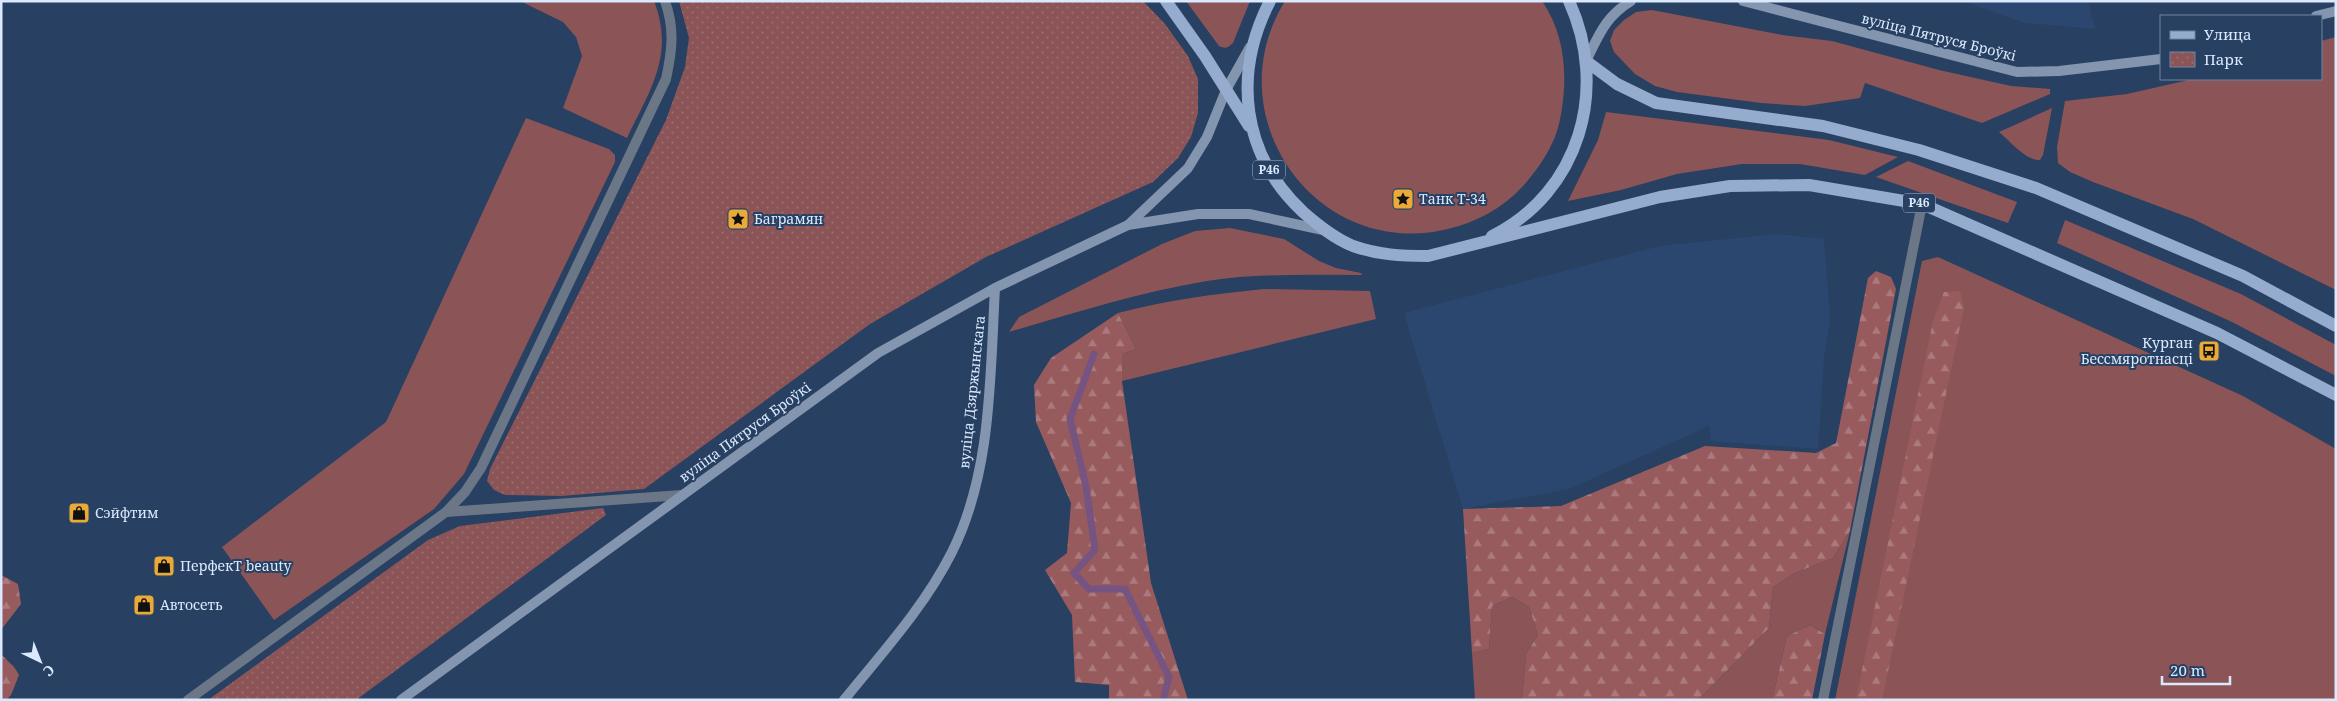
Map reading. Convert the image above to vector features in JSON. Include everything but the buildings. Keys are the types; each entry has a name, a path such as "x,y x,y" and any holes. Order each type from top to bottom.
{"main road":[{"name":"Р46","path":"1166,1 1206,56 1253,132"},
{"name":"Р46","path":"1270,1 1252,44 1246,92 1253,132 1265,164 1288,197 1323,230 1353,246 1389,256 1428,256 1660,198 1730,186 1809,184 1922,204 2217,333 2336,395"},
{"name":"Р46","path":"1469,247 1507,228 1540,202 1563,172 1578,138 1586,101 1586,61 1579,24 1568,1"},
{"path":"1631,1 1618,10 1603,25 1586,61 1617,84 1656,103 1823,126 1919,150 2036,188 2243,276 2336,326"},
{"name":"вуліца Пятруся Броўкі","path":"1743,1 2017,72 2059,71 2160,59"},
{"path":"2320,15 2336,11"},
{"name":"вуліца Пятруся Броўкі","path":"1128,225 1188,168 1207,137 1226,90 1252,44"},
{"name":"вуліца Пятруся Броўкі","path":"401,700 878,353 995,288 1128,225 1198,214 1249,214 1323,230"},
{"name":"вуліца Дзяржынскага","path":"844,700 914,612 952,553 974,496 983,444 995,288"}],"street":[{"path":"188,700 446,512 466,492 482,468 666,79 672,51 672,19 665,1"},
{"path":"1823,700 1922,204"},
{"path":"446,512 682,495"}],"shaded area":[{"path":"1962,1 2088,1 2095,29 2025,23"},
{"path":"1777,234 1824,239 1830,319 1824,358 1818,449 1711,441 1709,426 1569,489 1463,509 1404,313 1660,246"}],"green space":[{"path":"520,1 654,1 660,20 661,55 651,88 627,138 563,108 582,56 576,37 563,22"},
{"path":"679,1 1143,1 1165,24 1188,56 1198,79 1198,113 1191,137 1178,158 1153,182 986,257 870,324 644,489 562,496 505,495 494,490 487,481 490,469 666,120 685,67 689,38"},
{"path":"1186,1 1250,1 1233,43 1225,48 1219,46"},
{"path":"1285,1 1542,1 1556,27 1563,56 1564,70 1563,100 1559,124 1547,153 1536,170 1515,194 1489,213 1469,222 1448,229 1400,233 1357,223 1320,201 1290,170 1271,132 1262,90 1266,45"},
{"path":"1652,10 1782,35 1832,41 1939,70 2011,86 2050,89 2050,94 1982,123 1865,83 1860,98 1805,106 1761,103 1677,92 1655,86 1635,74 1614,52 1610,41 1614,30 1624,20 1636,12"},
{"path":"2336,37 2336,290 2193,219 2093,182 2070,172 2058,163 2057,147 2065,101 2127,94 2189,80 2322,80 2322,41"},
{"path":"2052,108 2043,155 2040,160 2024,154 1999,132"},
{"path":"1606,112 1829,140 1898,157 1865,175 1800,164 1742,164 1677,174 1621,190 1568,201 1598,140"},
{"path":"526,118 609,149 615,155 615,162 464,474 434,509 274,620 222,547 386,422"},
{"path":"1908,161 2017,202 2008,223 1876,177"},
{"path":"2065,220 2241,294 2336,345 2336,376 2230,321 2057,243"},
{"path":"1230,228 1284,239 1319,261 1336,268 1361,273 1362,275 1265,276 1207,281 1132,297 1009,332 1019,317 1162,244 1195,231"},
{"path":"1938,257 2243,396 2336,449 2336,700 1835,700 1922,261"},
{"path":"1876,271 1891,277 1896,289 1850,531 1833,558 1795,573 1773,587 1769,628 1698,700 1522,700 1526,654 1538,635 1529,607 1512,597 1492,606 1489,649 1472,653 1463,509 1561,506 1705,446 1816,453 1836,443 1868,278"},
{"path":"1264,289 1370,291 1376,319 1122,381 1122,354 1136,349 1118,313 1191,298"},
{"path":"1960,291 1964,308 1882,700 1856,700 1933,321 1944,292"},
{"path":"1118,313 1136,349 1122,354 1122,381 1151,583 1188,700 1109,700 1109,685 1075,682 1072,615 1045,570 1067,553 1071,503 1036,422 1034,385 1051,358"},
{"path":"603,508 606,515 356,700 208,700 428,540 460,526"},
{"path":"1850,531 1825,634 1810,625 1787,636 1772,700 1698,700 1769,628 1773,587 1795,573 1833,558"},
{"path":"1,575 18,584 21,604 1,630"},
{"path":"1512,597 1529,607 1538,635 1526,654 1522,700 1475,700 1472,653 1489,649 1492,606"},
{"path":"1810,625 1825,634 1812,700 1772,700 1787,636"},
{"path":"1,654 19,675 11,695 6,700 1,700"}],"waterway":[{"path":"1094,354 1070,419 1086,486 1095,550 1074,573 1089,589 1125,589 1169,677 1163,700"}],"place":[{"name":"Танк Т-34","path":"1403,199"},
{"name":"Баграмян","path":"738,219"},
{"name":"Курган Бессмяротнасці","path":"2209,351"},
{"name":"Сэйфтим","path":"79,513"},
{"name":"ПерфекТ beauty","path":"164,566"},
{"name":"Автосеть","path":"144,605"}]}
